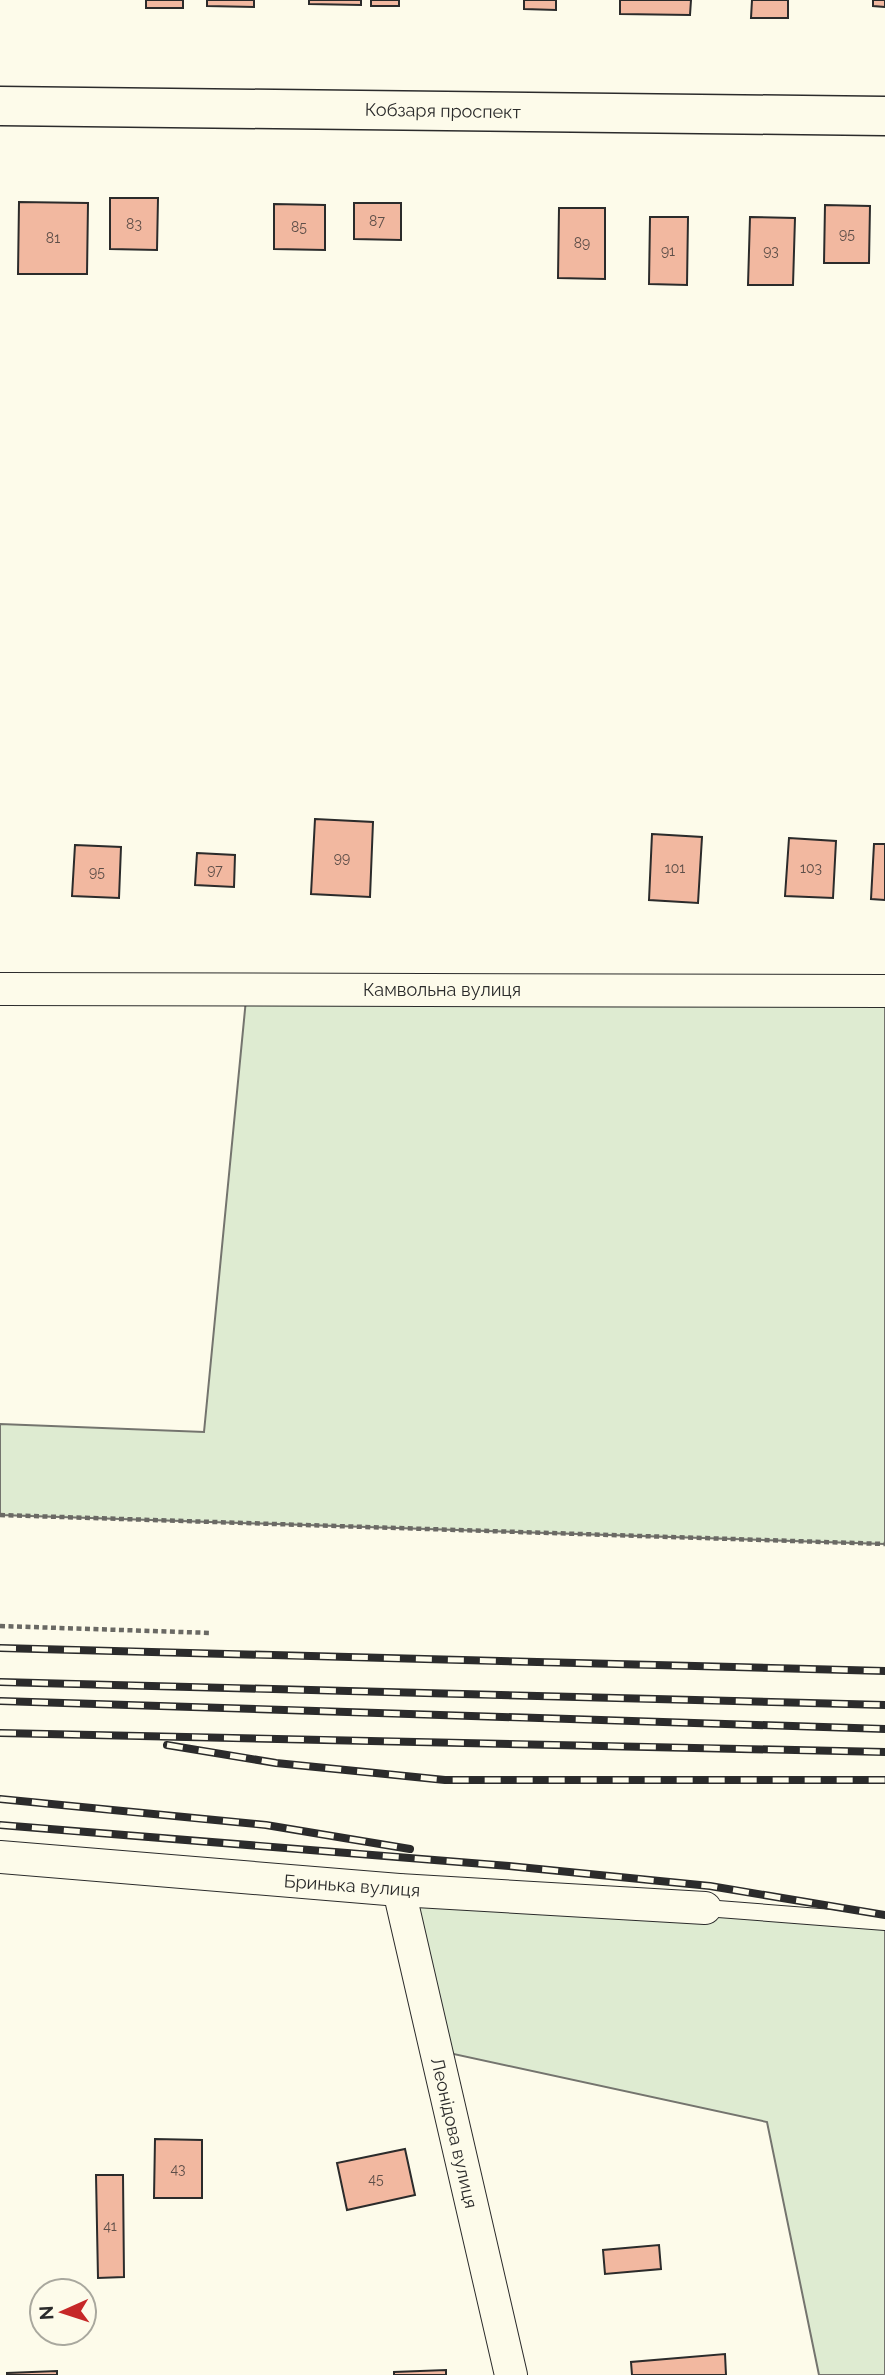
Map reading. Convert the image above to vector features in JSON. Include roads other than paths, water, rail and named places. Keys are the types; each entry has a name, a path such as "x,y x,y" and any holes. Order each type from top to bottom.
{"main road":[{"name":"Кобзаря проспект","path":"0,106 885,116"}],"street":[{"name":"Камвольна вулиця","path":"0,989 885,991"},
{"name":"Бринька вулиця","path":"0,1857 399,1890 705,1908"},
{"name":"Леонідова вулиця","path":"399,1890 511,2375"}],"lane":[{"path":"705,1908 885,1922"}],"railway":[{"path":"0,1648 885,1671"},
{"path":"0,1682 885,1705"},
{"path":"0,1701 885,1729"},
{"path":"0,1733 885,1752"},
{"path":"167,1745 276,1763 445,1780 885,1780"},
{"path":"0,1799 266,1825 410,1849"},
{"path":"0,1825 509,1866 710,1886 885,1915"}]}
